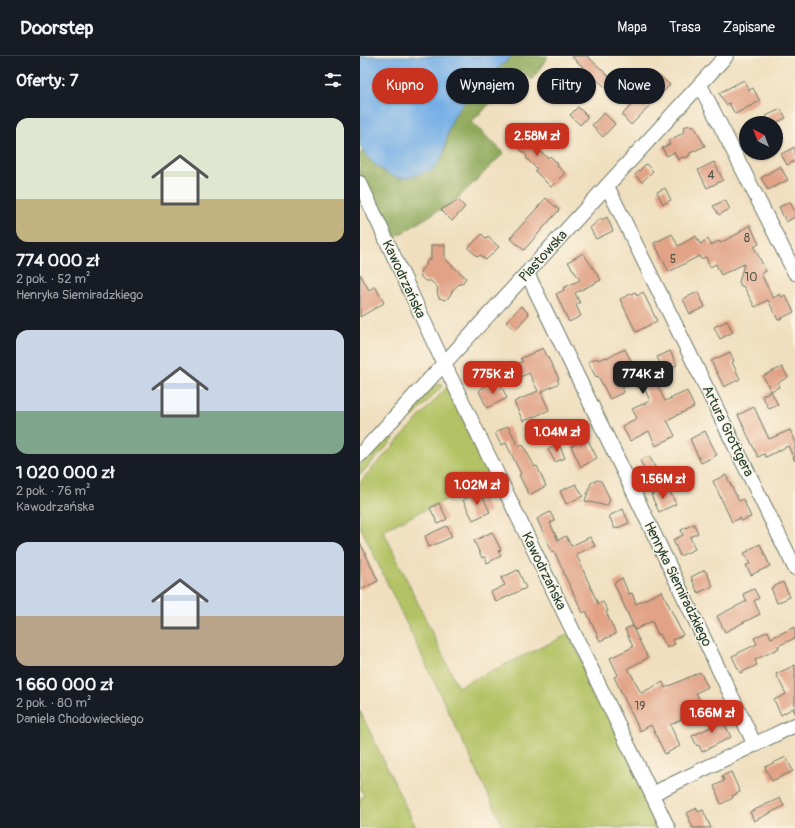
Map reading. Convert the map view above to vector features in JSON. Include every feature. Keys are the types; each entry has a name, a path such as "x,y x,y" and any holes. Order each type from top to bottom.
{"street":[{"name":"Piastowska","path":"360,455 726,56"},
{"path":"700,85 795,273"},
{"name":"Kawodrzańska","path":"360,182 419,313 445,364 668,828"},
{"name":"Artura Grottgera","path":"607,186 795,568"},
{"name":"Henryka Siemiradzkiego","path":"527,273 670,566 755,745"},
{"path":"652,794 795,725"}],"green space":[{"path":"512,56 548,56 540,68 537,68 537,72 532,80 529,77 529,68 498,68"},
{"path":"462,104 489,104 471,122 504,153 457,199 389,241 360,175 360,153 363,151 373,162 444,153 451,122"},
{"path":"438,384 443,385 410,420 406,416 433,386"},
{"path":"447,387 491,478 383,530 458,687 569,634 663,828 504,828 360,526 360,482"},
{"path":"389,434 394,439 360,475 360,465"},
{"path":"360,711 416,828 360,828 360,798 364,796 360,787"}],"water":[{"path":"360,56 512,56 498,68 446,68 446,104 462,104 453,118 449,128 441,159 432,169 412,177 399,178 380,169 360,146"}],"building":[{"path":"571,56 587,56 604,72 604,86 596,79 596,68 584,68"},
{"path":"665,80 670,85 665,90"},
{"path":"744,80 749,90 753,88 760,101 735,114 729,103 726,105 719,93"},
{"path":"632,104 651,104 631,125 622,115"},
{"path":"578,107 588,117 580,125 570,115"},
{"path":"781,109 786,118 783,119 783,116 766,116"},
{"path":"604,113 615,124 603,137 592,125"},
{"path":"518,125 533,140 530,143 548,158 550,156 558,164 557,166 565,173 551,187 535,171 537,169 526,158 527,156 507,137"},
{"path":"689,125 694,126 705,146 690,153 689,156 685,158 682,157 678,160 674,152 667,156 662,148 670,144 668,141 683,133 684,127"},
{"path":"795,147 795,161 787,165 783,158 783,153"},
{"path":"714,162 723,180 707,188 698,170"},
{"path":"646,164 653,171 642,182 635,175"},
{"path":"780,166 788,180 768,190 761,178"},
{"path":"665,188 671,200 663,204 657,192"},
{"path":"546,198 559,210 524,250 510,238"},
{"path":"458,200 465,207 452,221 441,210"},
{"path":"725,200 730,209 719,215 713,206"},
{"path":"790,202 795,212 795,217 786,222 779,207"},
{"path":"607,217 613,231 596,239 590,228 601,218 602,220"},
{"path":"750,225 759,244 754,247 766,271 761,274 773,298 780,294 782,297 785,295 794,312 778,320 768,300 755,307 744,287 741,286 739,282 744,264 721,275 716,264 710,267 706,257 701,259 699,256 669,272 654,243 672,234 678,246 696,236 700,244 708,239 711,245 719,241 720,243 741,232 740,231"},
{"path":"482,234 486,239 488,237 499,247 486,260 480,255 478,257 468,248"},
{"path":"431,245 445,245 445,259 466,278 462,284 459,284 453,290 446,300 439,298 437,292 438,288 431,281 425,281 421,277 420,271 426,265 427,261 431,259"},
{"path":"583,253 601,280 575,293 580,303 576,305 581,316 569,322 556,294 564,290 563,288 580,280 568,262"},
{"path":"360,274 369,290 375,286 384,303 360,317"},
{"path":"635,292 637,296 643,292 657,321 636,332 620,299"},
{"path":"698,292 705,307 690,314 683,299"},
{"path":"521,306 529,314 515,330 506,322"},
{"path":"727,321 733,332 720,339 714,327"},
{"path":"543,348 559,379 557,380 559,383 541,392 549,410 523,421 514,402 538,391 529,373 512,381 506,370 523,361 520,359"},
{"path":"625,349 640,378 662,367 657,357 670,351 677,365 671,368 672,372 655,380 665,401 687,391 694,407 667,420 675,436 656,446 649,431 630,441 622,426 637,418 632,409 650,401 643,385 637,388 634,382 622,388 624,392 610,399 598,376 596,377 588,362 597,358 598,360 606,358"},
{"path":"730,352 734,361 732,362 740,379 724,387 711,361"},
{"path":"782,367 788,377 778,383 779,387 771,391 763,376"},
{"path":"500,383 507,398 487,408 479,391 483,387 491,384 492,387"},
{"path":"771,391 778,405 769,409 762,396"},
{"path":"754,407 769,439 790,430 795,440 795,461 788,446 766,457 764,454 758,457 738,415"},
{"path":"508,426 519,447 523,445 535,467 537,466 546,486 529,495 506,443 501,445 495,433"},
{"path":"705,431 717,455 701,463 690,439"},
{"path":"588,440 597,458 581,467 571,446"},
{"path":"559,444 565,458 555,462 548,449"},
{"path":"649,456 656,469 646,474 640,460"},
{"path":"726,475 739,501 743,499 751,517 741,521 740,518 732,522 713,481"},
{"path":"597,480 601,481 610,499 607,506 585,501 591,483"},
{"path":"576,484 583,496 566,504 560,491"},
{"path":"668,488 676,504 659,512 651,495"},
{"path":"480,491 490,512 473,520 463,500"},
{"path":"439,503 447,519 438,524 430,508"},
{"path":"623,509 629,523 615,529 609,516"},
{"path":"550,512 555,521 550,523 558,540 566,536 571,546 590,537 595,546 576,554 598,604 603,602 608,611 606,612 616,634 600,641 586,611 583,613 554,551 552,552 537,519"},
{"path":"694,524 698,533 690,537 695,549 680,556 673,540 683,535 681,530"},
{"path":"447,526 452,537 429,547 425,536"},
{"path":"492,532 501,550 498,551 501,556 487,563 485,557 482,558 474,541"},
{"path":"360,542 378,581 360,590"},
{"path":"760,544 770,566 751,575 746,565 750,564 744,553"},
{"path":"518,570 526,588 496,602 491,592 505,585 501,578"},
{"path":"705,570 713,586 698,593 691,577"},
{"path":"622,578 629,594 632,593 636,604 662,591 683,635 673,640 675,644 667,648 660,634 658,635 652,621 635,630 614,583"},
{"path":"783,582 790,597 777,603 771,588"},
{"path":"754,589 759,598 754,601 760,614 725,632 717,616 747,601 743,594"},
{"path":"632,626 648,658 628,668 641,693 663,682 665,688 700,672 708,687 696,693 704,708 670,725 680,746 665,754 651,725 640,731 614,677 618,675 610,658 633,647 625,629"},
{"path":"795,627 795,638 755,660 757,665 740,673 732,656 757,644 754,638 768,631 771,638"},
{"path":"795,665 795,713 793,708 781,715 774,700 786,694 776,674"},
{"path":"719,712 731,737 702,752 692,736 713,726 709,718"},
{"path":"786,757 793,771 772,781 765,767"},
{"path":"731,772 740,792 732,796 733,798 721,804 714,786 724,781 722,776"},
{"path":"780,798 784,806 754,821 750,812"},
{"path":"697,808 698,812 703,810 711,828 693,828 687,813"}]}
